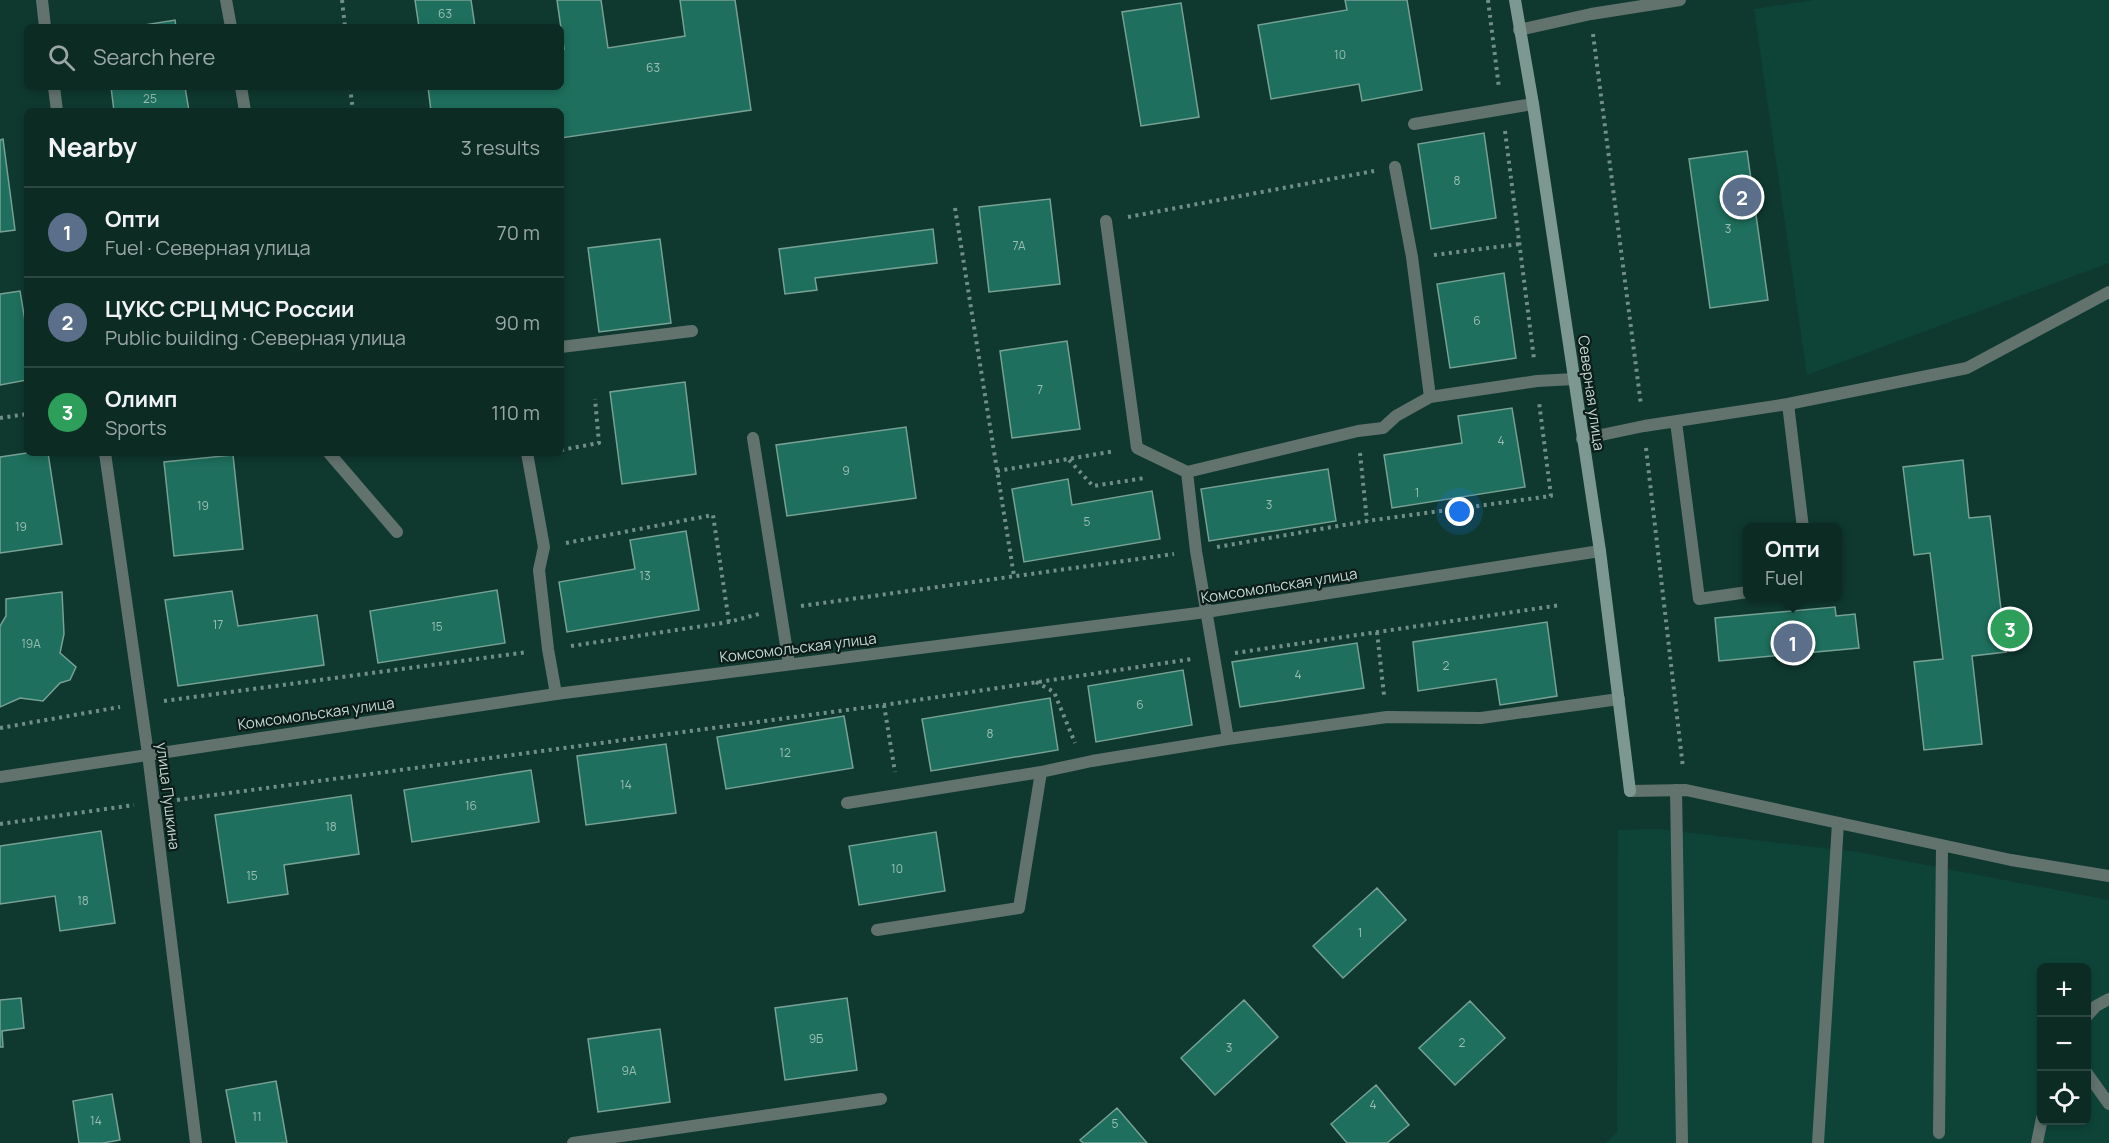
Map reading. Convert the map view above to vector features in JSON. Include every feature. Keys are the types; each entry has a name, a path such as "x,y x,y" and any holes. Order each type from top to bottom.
{"street":[{"path":"42,0 45,24"},
{"path":"226,0 230,24"},
{"name":"Северная улица","path":"1515,0 1533,104 1600,551 1630,791 1681,790"},
{"path":"1519,30 1591,14 1680,0"},
{"path":"54,90 57,108"},
{"path":"241,90 244,108"},
{"path":"1414,124 1533,104"},
{"path":"1395,167 1412,258 1430,398"},
{"path":"1106,221 1137,448 1187,472 1358,431 1383,428 1396,416 1430,398 1537,381 1574,379"},
{"path":"1582,439 1644,426 1788,404 1967,368 2109,292"},
{"path":"564,346 692,331"},
{"path":"1788,404 1802,523"},
{"path":"1676,422 1699,599 1743,593"},
{"path":"753,438 789,664"},
{"name":"улица Пушкина","path":"105,456 148,754 196,1143"},
{"path":"332,456 396,532"},
{"path":"528,456 544,547 539,570 548,649 556,694"},
{"path":"1187,472 1196,551 1227,739"},
{"name":"Комсомольская улица","path":"0,777 556,694 1206,612 1600,551"},
{"path":"847,802 1041,772 1092,761 1227,739 1387,717 1481,718 1618,699"},
{"path":"877,930 1019,908 1041,772"},
{"path":"1682,1143 1681,790 2011,860 2109,876"},
{"path":"1818,1143 1838,823"},
{"path":"1939,1133 1942,846"},
{"path":"2091,1012 2109,999"},
{"path":"2091,1079 2109,1104"},
{"path":"573,1143 881,1099"},
{"path":"2037,1143 2041,1125"}],"path":[{"path":"342,0 345,24"},
{"path":"1488,0 1551,496"},
{"path":"1591,14 1644,426 1681,790"},
{"path":"350,90 352,108"},
{"path":"1106,221 1395,167"},
{"path":"955,208 1014,576"},
{"path":"1412,258 1520,244"},
{"path":"564,449 599,443 596,399"},
{"path":"0,418 24,414"},
{"path":"1358,431 1367,521"},
{"path":"997,471 1137,448"},
{"path":"1068,459 1093,486 1187,472"},
{"path":"544,547 713,515 729,622"},
{"path":"0,824 884,705 1561,606"},
{"path":"1377,632 1387,717"},
{"path":"1036,682 1054,692 1077,746 1092,761"},
{"path":"884,705 898,794"}],"shaded area":[{"path":"1814,0 2109,0 2109,263 1807,375 1754,9"},
{"path":"1657,829 1858,852 2109,900 2109,1143 1605,1143 1617,1133 1618,830"}],"building":[{"path":"415,0 471,0 475,24 419,24"},
{"path":"557,0 601,0 608,48 685,36 680,0 735,0 751,110 564,138 564,108 431,108 428,90 564,90 564,24 560,24"},
{"path":"1345,0 1407,0 1422,90 1362,101 1359,84 1271,99 1258,25 1347,10"},
{"path":"1181,3 1199,117 1141,126 1122,12"},
{"path":"175,20 176,24 150,24"},
{"path":"111,90 186,90 188,108 114,108"},
{"path":"1484,133 1496,218 1431,229 1418,144"},
{"path":"3,139 15,230 0,232 0,140"},
{"path":"1747,151 1768,300 1710,308 1689,159"},
{"path":"1050,199 1060,284 989,292 979,207"},
{"path":"933,229 937,263 815,278 817,290 785,294 779,249"},
{"path":"660,239 671,323 599,332 588,248"},
{"path":"1504,273 1516,358 1450,368 1437,284"},
{"path":"20,291 24,315 24,381 0,385 0,294"},
{"path":"1067,341 1080,429 1012,438 1000,351"},
{"path":"685,382 696,474 622,484 610,392"},
{"path":"1512,408 1525,487 1392,508 1384,455 1462,443 1458,416"},
{"path":"906,427 916,498 787,516 776,445"},
{"path":"24,453 24,456 48,456 62,544 0,553 0,457"},
{"path":"233,456 243,549 174,556 164,462"},
{"path":"1963,460 1969,518 1990,516 2006,652 1972,656 1982,744 1924,750 1914,662 1943,659 1930,553 1914,555 1903,467"},
{"path":"1328,469 1336,521 1209,541 1201,489"},
{"path":"1068,479 1072,505 1152,491 1160,539 1024,562 1012,489"},
{"path":"686,531 699,610 567,632 559,582 635,569 630,540"},
{"path":"497,590 505,643 378,663 370,611"},
{"path":"232,591 238,626 317,615 324,665 178,686 165,600"},
{"path":"62,592 64,634 60,653 76,667 70,680 60,683 43,701 20,698 0,707 0,626 6,616 6,599"},
{"path":"1835,607 1836,616 1855,614 1859,648 1719,661 1715,618"},
{"path":"1547,622 1557,696 1500,705 1496,679 1418,691 1413,642"},
{"path":"1357,643 1364,688 1240,707 1232,662"},
{"path":"1183,670 1192,725 1096,742 1088,686"},
{"path":"1050,698 1058,750 931,771 922,719"},
{"path":"844,716 853,768 726,789 717,737"},
{"path":"666,744 676,813 586,825 577,756"},
{"path":"531,770 539,822 412,842 404,790"},
{"path":"351,795 359,854 284,865 288,894 228,903 215,815"},
{"path":"101,831 115,923 60,931 55,896 0,904 0,846"},
{"path":"936,832 945,891 859,905 849,846"},
{"path":"1377,888 1406,920 1343,978 1313,946"},
{"path":"21,998 24,1028 2,1031 3,1047 0,1047 0,1000"},
{"path":"847,998 857,1070 785,1080 775,1008"},
{"path":"1244,1000 1278,1037 1215,1095 1181,1058"},
{"path":"1470,1001 1505,1038 1455,1085 1419,1048"},
{"path":"660,1029 670,1102 598,1112 588,1039"},
{"path":"276,1081 287,1143 236,1143 226,1090"},
{"path":"1376,1085 1409,1125 1387,1143 1347,1143 1331,1124"},
{"path":"112,1094 120,1140 79,1143 73,1101"},
{"path":"1117,1108 1147,1143 1083,1143 1080,1140"}],"place":[{"name":"ЦУКС СРЦ МЧС России","path":"1742,197"},
{"name":"Олимп","path":"2010,629"},
{"name":"Опти","path":"1793,643"}]}
